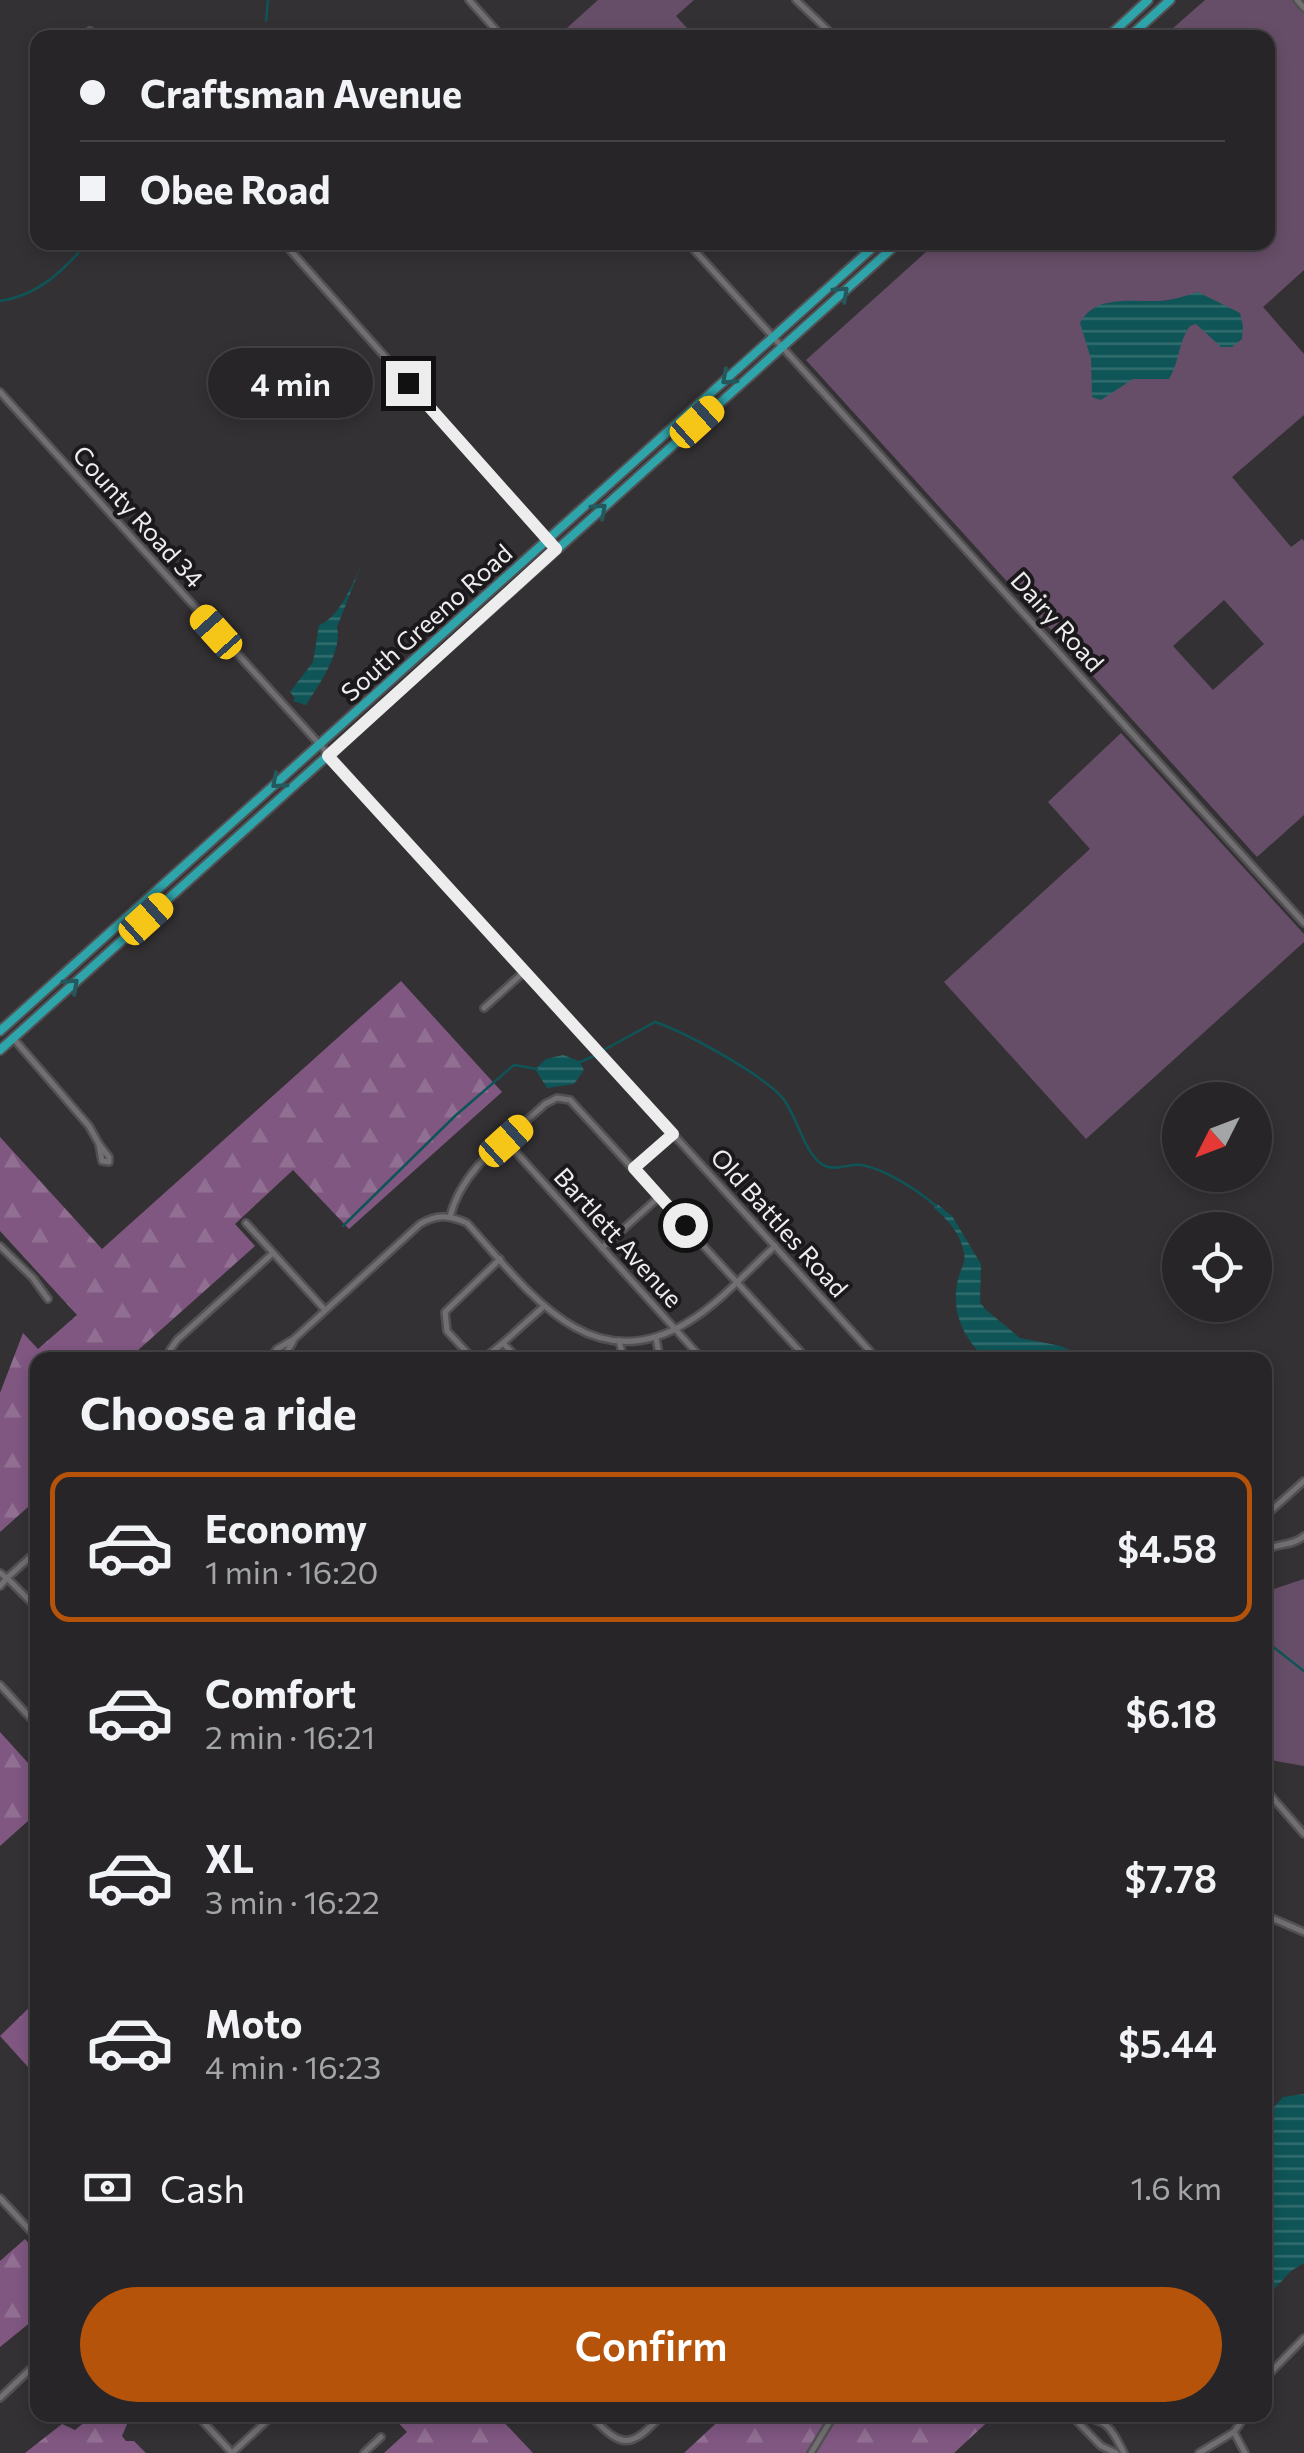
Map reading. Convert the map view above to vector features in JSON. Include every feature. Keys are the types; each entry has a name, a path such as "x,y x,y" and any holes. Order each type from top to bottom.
{"main road":[{"path":"1116,30 1148,0"},
{"path":"1137,30 1170,0"},
{"name":"South Greeno Road","path":"0,1031 870,250"},
{"name":"South Greeno Road","path":"0,1050 890,250"}],"street":[{"path":"468,0 496,30"},
{"path":"796,0 828,30"},
{"path":"1297,0 1304,8"},
{"path":"290,250 556,549"},
{"name":"Dairy Road","path":"694,250 1304,923"},
{"name":"County Road 34","path":"0,392 328,756"},
{"name":"Old Battles Road","path":"328,756 871,1352"},
{"path":"108,934 117,944"},
{"path":"484,1008 525,971"},
{"path":"13,1038 89,1126 99,1144"},
{"path":"450,1216 458,1192 478,1165 548,1102 567,1099 576,1104 801,1352"},
{"path":"634,1168 673,1134"},
{"name":"Bartlett Avenue","path":"506,1141 696,1352"},
{"path":"602,1248 659,1197"},
{"path":"286,1352 325,1310 431,1218 450,1216 467,1224 543,1307 562,1322 619,1342 656,1338 700,1314 775,1246"},
{"path":"246,1223 325,1310"},
{"path":"0,1246 48,1299"},
{"path":"170,1352 177,1340 273,1253"},
{"path":"469,1352 447,1332 445,1312 500,1258"},
{"path":"490,1352 543,1307"},
{"path":"656,1338 659,1352"},
{"path":"275,1352 294,1340"},
{"path":"619,1342 622,1352"},
{"path":"504,1343 512,1352"},
{"path":"1272,1510 1304,1481"},
{"path":"1272,1546 1292,1544 1304,1536"},
{"path":"0,1586 30,1557"},
{"path":"0,1572 30,1601"},
{"path":"0,1685 30,1717"},
{"path":"1272,1797 1304,1834"},
{"path":"1272,1918 1302,1929"},
{"path":"0,2198 30,2230"},
{"path":"1272,2371 1304,2338"},
{"path":"0,2398 30,2370"},
{"path":"203,2422 232,2453 265,2422"},
{"path":"597,2422 612,2438 622,2442 638,2438 655,2422"},
{"path":"811,2453 830,2422"},
{"path":"1079,2422 1095,2440 1120,2453"},
{"path":"1104,2422 1114,2432 1120,2453"},
{"path":"1198,2453 1234,2432 1241,2422"},
{"path":"1234,2432 1245,2453"},
{"path":"364,2453 381,2437"}],"shaded area":[{"path":"598,0 694,0 676,16 689,30 565,30"},
{"path":"1205,0 1304,0 1304,270 1263,307 1304,354 1304,415 1232,477 1291,547 1304,541 1304,815 1257,857 806,360 928,250 1275,250 1275,30 1171,30","holes":["1224,600 1264,644 1213,690 1173,646"]},
{"path":"1121,733 1304,934 1304,942 1086,1139 944,982 1090,849 1048,802"},
{"path":"1304,1579 1304,1766 1272,1760 1272,1590"}],"green space":[{"path":"401,981 502,1092 349,1229 293,1170 235,1224 255,1246 136,1352 30,1352 30,1505 0,1532 0,1393 23,1333 38,1349 77,1315 0,1231 0,1137 102,1249"},
{"path":"0,1732 30,1765 30,1819 0,1846"},
{"path":"30,2007 30,2069 0,2036"},
{"path":"25,2239 30,2245 30,2323 0,2347 0,2261"},
{"path":"85,2422 128,2422 122,2436 146,2453 25,2453 62,2424 75,2430"},
{"path":"398,2422 504,2422 533,2453 384,2453 407,2432"},
{"path":"717,2422 987,2422 954,2453 684,2453"}],"water":[{"path":"1198,292 1240,313 1242,339 1232,347 1221,347 1196,324 1190,326 1169,379 1133,379 1101,400 1092,397 1091,359 1080,323 1087,314 1115,301 1164,300"},
{"path":"361,566 337,627 337,646 329,667 306,705 293,701 290,692 313,662 319,625 339,608"},
{"path":"563,1055 579,1061 584,1070 574,1084 547,1088 535,1069 546,1059"},
{"path":"937,1204 952,1216 981,1264 980,1302 985,1309 1020,1338 1074,1352 980,1352 965,1334 957,1312 956,1288 964,1260 962,1246 953,1228 934,1208"},
{"path":"1304,2094 1304,2263 1272,2291 1272,2109 1283,2097"}],"waterway":[{"path":"266,21 268,0"},
{"path":"0,301 38,288 80,250"},
{"path":"602,1051 655,1022 685,1035 738,1064 780,1095 811,1153 825,1166 858,1165 881,1171 936,1206"},
{"path":"578,1063 594,1056"},
{"path":"343,1226 455,1116 514,1065 537,1069"},
{"path":"1272,1646 1304,1671"}],"route":[{"path":"408,383 556,549 328,756 673,1134 634,1168 685,1225"}]}
